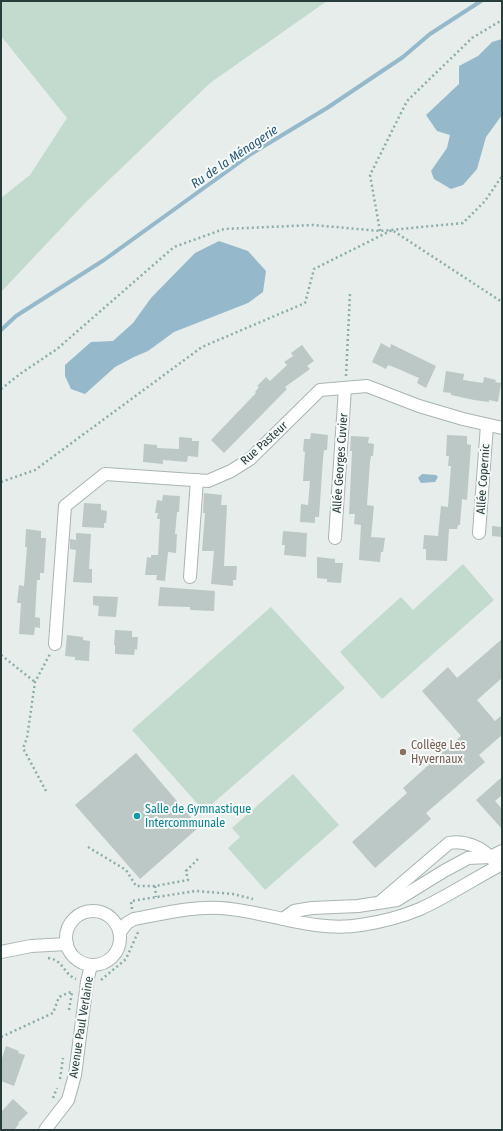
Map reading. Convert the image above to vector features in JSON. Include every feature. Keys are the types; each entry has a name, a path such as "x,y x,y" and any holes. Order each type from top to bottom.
{"street":[{"name":"Rue Pasteur","path":"55,644 65,506 105,474 208,481 231,471 250,459 320,390 367,386 419,406 502,428"},
{"name":"Allée Georges Cuvier","path":"335,538 345,388"},
{"name":"Allée Copernic","path":"479,533 487,425"},
{"path":"190,577 197,480"},
{"path":"380,902 449,843 465,843 480,849 496,863"},
{"path":"120,932 127,923 134,919 193,909 220,908 254,913 305,924 336,927 361,926 420,909 496,863 502,851"},
{"path":"283,919 294,911 305,909 358,906 397,900 468,858 496,863"},
{"path":"94,910 101,911 113,918 120,932 118,948 114,956 108,961 100,964 91,965 83,963 70,952 67,944 66,936 71,922 84,912 94,910"},
{"path":"1,952 31,946 67,944"},
{"name":"Avenue Paul Verlaine","path":"46,1130 68,1100 75,1075 87,982 91,965"}],"path":[{"path":"380,231 370,175 407,101 472,38 502,20"},
{"path":"1,389 57,349 174,247 224,229 313,225 380,231 463,223 485,201 502,176"},
{"path":"392,230 502,302"},
{"path":"1,482 35,470 202,347 305,303 314,269 392,230"},
{"path":"345,388 350,294"},
{"path":"46,791 23,748 27,738 35,682 55,644"},
{"path":"1,655 35,682"},
{"path":"88,847 126,870 136,886 155,886 188,880 186,871 199,858"},
{"path":"155,886 156,897"},
{"path":"97,984 126,959 139,932 139,928"},
{"path":"44,958 55,959 64,966 70,976 74,978"},
{"path":"1,1037 53,1013 59,997 68,992 86,992"},
{"path":"69,1014 72,992"},
{"path":"52,1100 59,1085 64,1056"}],"green space":[{"path":"1,1 327,1 210,83 84,204 1,292 1,198 30,175 67,118 1,36"},
{"path":"463,564 494,600 382,699 340,652 401,597 413,610"},
{"path":"271,607 345,688 204,811 132,730"},
{"path":"293,774 339,825 265,890 228,848 240,837 232,828"}],"water":[{"path":"502,39 502,115 486,137 477,169 463,185 451,189 434,179 431,171 447,148 450,135 437,131 426,115 459,84 459,66 478,56 492,42"},
{"path":"219,241 248,251 266,271 263,292 248,303 174,332 148,351 115,367 85,394 71,389 65,376 65,365 91,342 113,341 133,323 151,298 195,253"},
{"path":"422,474 436,475 438,477 435,482 421,483 418,478"}],"building":[{"path":"381,343 390,348 391,344 436,366 426,388 417,383 419,378 388,365 386,369 372,362"},
{"path":"302,345 314,361 307,366 310,369 285,387 287,389 224,453 211,440 256,393 255,392 259,387 257,386 266,377 270,381 287,365 284,362 293,356 291,353"},
{"path":"446,371 464,374 463,380 483,383 484,377 496,380 495,382 501,383 498,402 489,400 489,402 474,400 443,392"},
{"path":"311,433 328,435 327,450 324,450 323,459 319,517 315,517 315,523 300,522 301,504 308,505 310,481 303,481 305,452 303,451 304,439 310,439"},
{"path":"447,435 467,436 467,444 471,445 467,500 462,499 460,525 458,525 457,529 449,529 447,561 426,560 426,549 423,549 424,535 438,536 441,506 448,507 451,466 448,466 449,456 446,456"},
{"path":"351,436 369,437 368,443 374,444 373,456 371,456 370,462 367,505 374,506 371,537 385,538 380,562 359,560 361,525 354,524 355,514 349,514 352,451 350,451"},
{"path":"179,437 192,438 192,441 199,441 198,457 188,456 187,462 163,460 163,464 143,462 144,444 157,445 157,448 179,449"},
{"path":"204,493 222,495 221,505 227,505 224,566 237,566 236,580 233,580 233,586 211,584 214,551 202,551 205,513 203,513"},
{"path":"163,495 180,496 175,534 177,534 176,553 168,552 165,581 156,580 157,575 145,575 147,557 151,558 151,555 158,555 160,519 157,519 158,513 155,513 157,500 162,501"},
{"path":"84,503 101,504 101,510 107,511 104,528 82,527"},
{"path":"492,526 502,527 502,537 492,536"},
{"path":"26,529 41,531 41,538 46,538 44,573 40,573 40,580 37,580 35,617 40,618 40,628 35,627 34,635 19,634 21,603 17,603 19,585 24,586 27,547 25,547"},
{"path":"283,531 307,533 306,557 284,555 285,545 282,545"},
{"path":"76,533 91,534 89,569 92,569 92,583 73,582 76,550 70,549 70,539 76,540"},
{"path":"317,557 335,559 335,563 343,563 341,583 327,582 327,579 317,578"},
{"path":"160,587 215,591 214,611 190,610 190,607 158,606"},
{"path":"93,596 118,597 116,617 98,616 99,606 93,605"},
{"path":"115,630 132,631 132,637 138,637 137,650 135,649 134,655 115,654"},
{"path":"67,635 83,637 83,640 90,641 89,661 75,660 75,657 65,656"},
{"path":"502,639 502,678 477,700 495,721 502,715 502,735 479,755 485,762 426,813 431,819 375,868 352,842 407,793 403,788 461,736 422,691 448,667 457,678"},
{"name":"Salle de Gymnastique Intercommunale","path":"136,753 199,827 140,879 75,805"},
{"path":"502,777 502,795 495,801 502,809 502,829 476,800"},
{"path":"6,1046 25,1055 14,1086 1,1081 1,1061"},
{"path":"13,1099 28,1113 18,1123 19,1124 14,1130 4,1130 1,1127 1,1112"}],"waterway":[{"name":"Ru de la Ménagerie","path":"1,330 16,316 104,260 251,154 327,108 403,57 430,34 481,1"}],"place":[{"name":"Collège Les Hyvernaux","path":"403,752"},
{"name":"Salle de Gymnastique Intercommunale","path":"137,816"}]}
